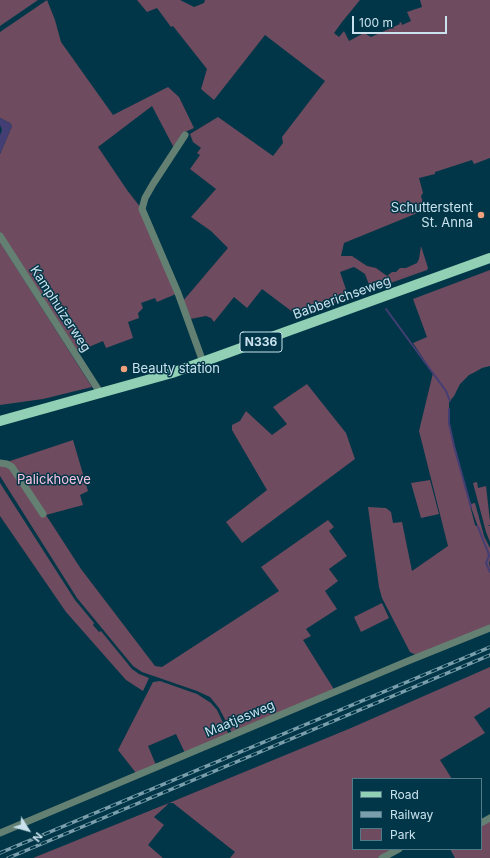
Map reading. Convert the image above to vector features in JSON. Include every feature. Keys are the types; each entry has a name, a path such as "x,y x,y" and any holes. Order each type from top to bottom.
{"main road":[{"name":"Babberichseweg","path":"0,421 172,374 490,258"}],"street":[{"path":"185,136 153,184 145,198 142,209 178,293 203,362"},
{"name":"Kamphuizerweg","path":"0,236 101,394"},
{"path":"0,463 12,467 43,514"},
{"name":"Maatjesweg","path":"0,833 408,661 490,628"},
{"path":"382,858 396,850"}],"green space":[{"path":"0,0 38,0 0,26"},
{"path":"47,0 55,20 61,42 113,115 168,87 179,97 194,128 183,133 174,148 152,106 98,147 141,208 176,294 157,302 155,298 141,303 143,308 138,313 139,318 128,322 133,338 106,348 103,341 77,352 0,232 0,154 12,126 10,123 0,118 0,32"},
{"path":"137,0 180,0 194,7 204,3 205,0 360,0 334,33 339,37 344,31 349,41 364,33 371,37 400,24 399,23 401,22 402,25 411,21 407,12 422,7 420,0 490,0 490,158 474,164 472,160 435,172 435,174 419,178 423,193 421,196 424,207 415,214 344,243 341,256 352,256 367,266 376,268 387,276 392,272 396,272 400,268 406,268 417,263 421,246 428,268 427,270 371,290 365,274 354,267 340,272 349,298 298,316 262,289 247,308 234,297 214,322 211,318 206,316 190,319 183,301 228,248 211,231 191,217 216,189 190,169 200,155 197,153 201,148 193,142 190,134 218,117 273,156 283,143 282,137 325,81 265,35 214,100 201,89 207,69 173,26 171,27 157,8 147,12"},
{"path":"0,242 92,387 43,399 0,405"},
{"path":"490,270 490,366 482,368 469,375 460,384 449,402 449,423 475,525 478,527 470,504 475,503 484,536 490,548 490,626 416,655 410,652 382,598 379,587 368,507 386,508 391,512 393,523 402,522 412,571 448,546 419,431 433,373 413,343 427,337 413,299"},
{"path":"307,384 346,433 355,459 242,543 226,522 267,490 232,430 232,425 240,421 246,411 272,435 287,424 273,407"},
{"name":"Palickhoeve","path":"73,440 88,491 80,495 83,505 46,515 81,569 155,666 162,667 279,591 261,567 328,520 334,527 329,531 347,556 329,569 338,581 325,591 337,609 306,629 311,636 303,640 335,691 232,733 219,708 210,697 142,672 133,666 77,598 0,476 0,466 7,462"},
{"path":"430,480 439,514 421,518 411,483"},
{"path":"477,482 478,488 486,486 490,521 490,525 488,525 490,526 490,542 473,483"},
{"path":"0,483 75,600 94,623 93,625 99,632 101,631 132,669 149,678 143,691 126,680 66,612 0,516"},
{"path":"382,603 389,618 361,632 354,617"},
{"path":"490,667 490,707 474,717 485,733 440,760 451,778 352,778 352,850 391,850 378,858 230,858 235,852 173,803 169,803 351,728"},
{"path":"160,681 197,694 211,703 217,710 229,735 185,753 176,734 148,746 156,765 136,773 118,750 153,682"},
{"path":"169,803 154,817 164,825 148,845 163,858 33,858"},
{"path":"490,820 490,858 455,858 451,850 482,850 482,825"}],"shaded area":[{"path":"0,118 10,123 12,126 0,154 0,135 2,130"}],"waterway":[{"path":"386,309 446,391 450,401"},
{"path":"449,409 449,423 454,446 471,507"},
{"path":"478,527 488,552 489,556 486,563 490,572"}],"railway":[{"path":"0,853 490,647"},
{"path":"8,858 490,655"}],"place":[{"name":"Schutterstent St. Anna","path":"481,215"},
{"name":"Beauty station","path":"124,369"}]}
